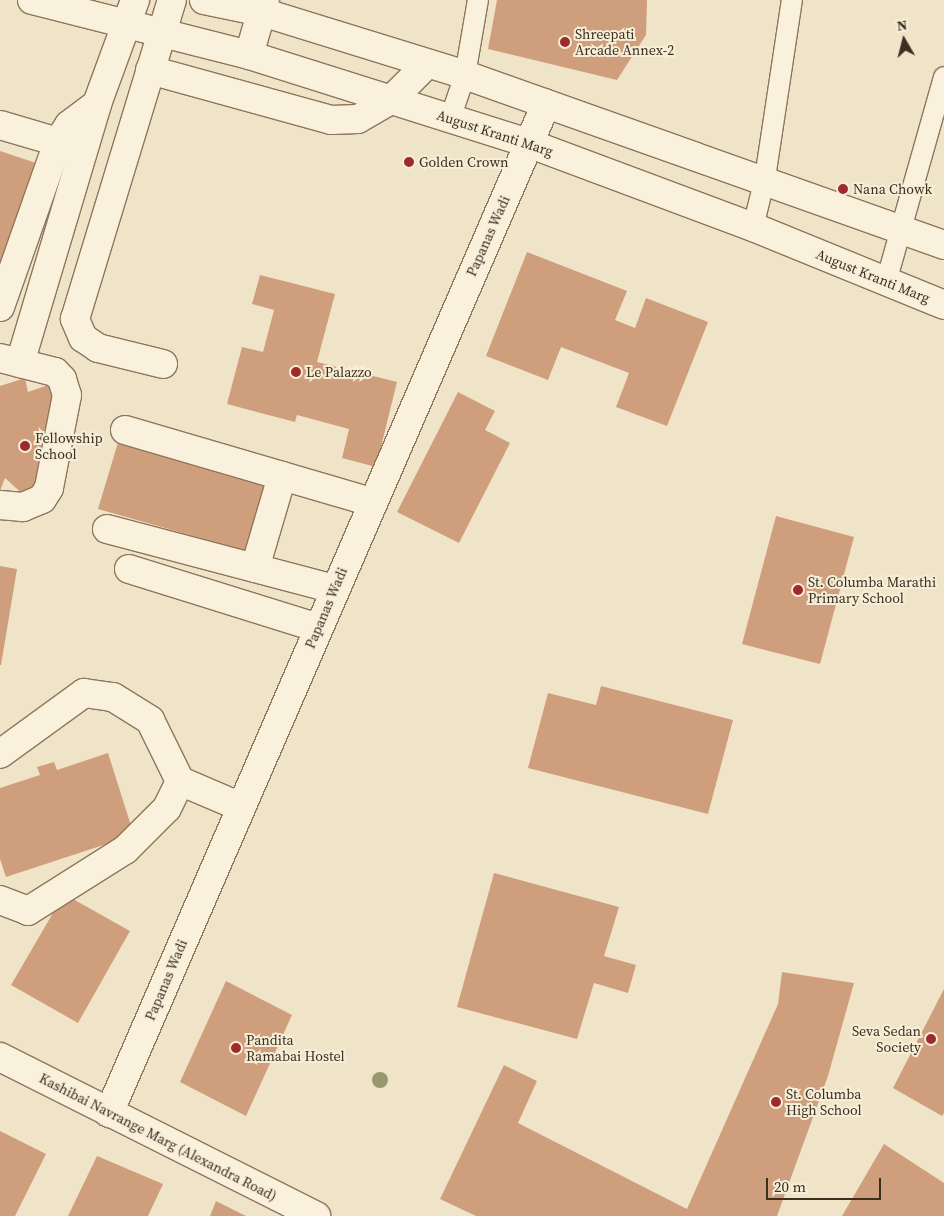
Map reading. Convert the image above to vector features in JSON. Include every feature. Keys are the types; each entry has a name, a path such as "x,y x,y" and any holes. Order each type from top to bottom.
{"street":[{"name":"August Kranti Marg","path":"32,0 131,11 161,30 249,55 528,143 753,227 944,306"},
{"path":"163,364 98,348 83,338 75,319 161,30 172,0"},
{"path":"204,0 264,6 427,64 465,75 765,178 944,245"},
{"path":"249,55 264,6"},
{"path":"0,505 23,507 42,499 48,488 67,395 62,379 56,372 10,361 97,104 131,11"},
{"path":"150,70 331,120 358,119 391,100 427,64"},
{"path":"0,307 58,142 69,125 97,104"},
{"name":"Papanas Wadi","path":"109,1113 334,589 546,104"},
{"path":"0,125 58,142"},
{"path":"125,430 372,502"},
{"path":"254,568 282,476"},
{"path":"107,529 334,589"},
{"path":"129,569 318,628"},
{"path":"0,754 84,693 113,697 150,720 180,781 241,807"},
{"path":"0,900 28,911 125,850 167,808 180,781"},
{"name":"Kashibai Navrange Marg (Alexandra Road)","path":"0,1058 316,1216"}],"lane":[{"path":"450,118 465,75 478,0"},
{"path":"753,227 765,178 792,0"},
{"path":"886,282 944,77"}],"building":[{"name":"Shreepati Arcade Annex-2","path":"497,0 647,0 646,35 617,80 488,49"},
{"path":"0,151 36,163 0,267"},
{"path":"527,252 627,291 615,320 635,328 646,298 708,322 667,426 616,407 629,373 561,347 548,380 486,356"},
{"name":"Le Palazzo","path":"260,275 335,294 317,362 397,382 376,467 342,458 349,429 297,415 295,422 227,404 242,347 263,352 274,310 252,304"},
{"name":"Fellowship School","path":"25,378 28,392 54,383 58,414 42,481 27,498 5,478 0,491 0,386"},
{"path":"458,392 495,411 485,430 510,443 459,543 397,512"},
{"path":"119,439 267,481 246,551 98,509"},
{"name":"St. Columba Marathi Primary School","path":"776,516 854,537 820,664 742,644"},
{"path":"0,566 17,569 1,665 0,665"},
{"path":"601,686 733,720 708,814 528,768 548,693 596,705"},
{"path":"108,753 134,835 6,877 0,859 0,788 40,775 37,767 54,762 57,770"},
{"path":"494,873 619,907 604,956 636,965 628,993 594,983 577,1039 457,1007"},
{"path":"64,894 130,931 78,1023 11,985"},
{"name":"St. Columba High School","path":"782,972 854,983 828,1076 777,1216 476,1216 440,1199 504,1065 537,1081 518,1123 687,1209 778,1004"},
{"name":"Pandita Ramabai Hostel","path":"226,981 292,1015 246,1116 180,1082"},
{"name":"Seva Sedan Society","path":"944,989 944,1113 942,1116 893,1088"},
{"path":"0,1131 46,1154 15,1216 0,1216"},
{"path":"884,1144 944,1183 944,1216 842,1216"},
{"path":"97,1156 163,1184 148,1216 68,1216"},
{"path":"216,1201 246,1216 210,1216"}],"place":[{"name":"Shreepati Arcade Annex-2","path":"565,42"},
{"name":"Golden Crown","path":"409,162"},
{"name":"Nana Chowk","path":"843,189"},
{"name":"Le Palazzo","path":"296,372"},
{"name":"Fellowship School","path":"25,446"},
{"name":"St. Columba Marathi Primary School","path":"798,590"},
{"name":"Seva Sedan Society","path":"931,1039"},
{"name":"Pandita Ramabai Hostel","path":"236,1048"},
{"name":"St. Columba High School","path":"776,1102"}]}
